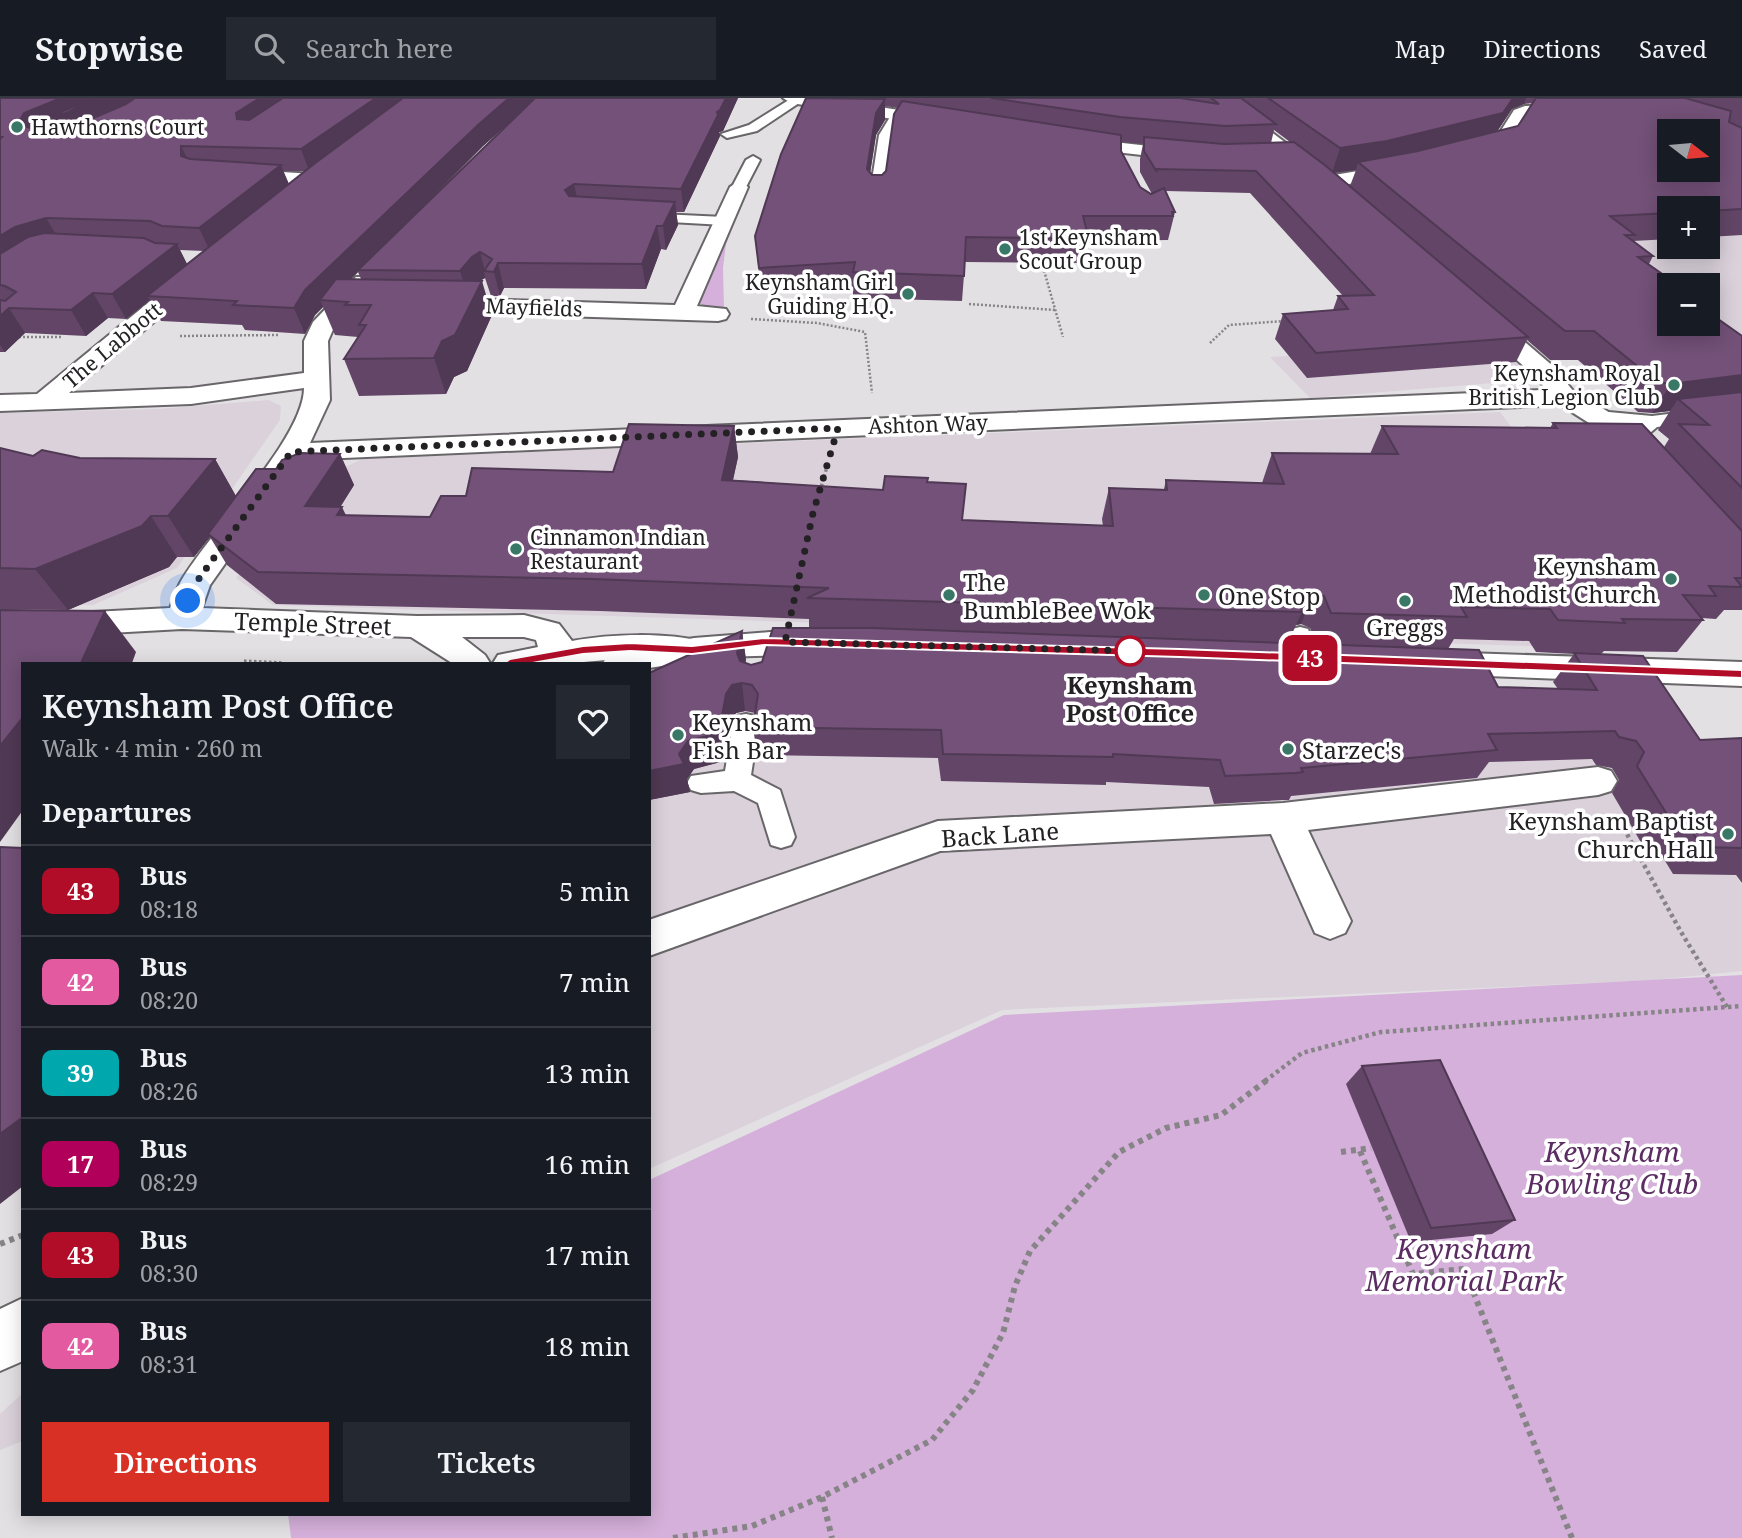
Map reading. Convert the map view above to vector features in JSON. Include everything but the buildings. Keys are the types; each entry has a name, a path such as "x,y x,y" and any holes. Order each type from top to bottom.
{"street":[{"path":"794,98 958,124"},
{"path":"1216,98 1328,181 1347,199"},
{"path":"1513,102 1531,109"},
{"path":"1453,157 1501,144 1520,114 1531,109 1647,102 1668,113"},
{"path":"1049,138 1129,150 1206,157"},
{"path":"1128,173 1129,150"},
{"path":"1268,159 1294,156"},
{"path":"1328,181 1379,175 1428,163"},
{"path":"214,173 320,176 294,196"},
{"path":"683,313 739,187"},
{"name":"The Labbott","path":"43,402 214,260 177,259"},
{"path":"182,618 195,584 291,452 317,400 316,341 325,322 376,269"},
{"name":"Mayfields","path":"409,305 477,299 718,314"},
{"path":"343,304 369,304"},
{"path":"1467,304 1545,372 1565,397 1598,416 1628,442 1663,481"},
{"path":"0,403 202,395 318,379"},
{"name":"Ashton Way","path":"291,452 1565,397"},
{"name":"Temple Street","path":"0,622 73,624 182,618 417,627 524,626 547,632 556,642 552,660"},
{"name":"Temple Street","path":"417,627 457,649 472,662"},
{"path":"524,662 552,660 583,650 630,647 762,655 853,644"},
{"path":"626,662 692,650"},
{"path":"1402,662 1742,674"},
{"name":"Back Lane","path":"651,937 938,836 1283,818 1598,781"},
{"path":"1283,818 1330,921"},
{"path":"0,1344 21,1327"}],"lane":[{"path":"727,134 753,128 794,98"},
{"path":"877,192 885,135 897,115"},
{"path":"739,187 753,160"},
{"path":"618,216 724,221"},
{"path":"1598,416 1652,422 1742,411"},
{"path":"1628,442 1652,422"},
{"path":"737,780 746,723"},
{"path":"701,783 737,780 770,797 780,837"}],"path":[{"path":"1043,267 1063,337"},
{"path":"970,304 1055,310"},
{"path":"718,314 817,323 865,332 867,346"},
{"path":"1210,343 1229,325 1289,321"},
{"path":"817,501 838,428"},
{"path":"1598,781 1681,932 1727,1007"},
{"path":"673,1538 752,1526 821,1497 932,1440 974,1390 1003,1333 1016,1286 1030,1251 1119,1152 1166,1128 1221,1115 1302,1053 1381,1032 1742,1006"},
{"path":"1341,1152 1360,1151 1371,1147"},
{"path":"1360,1151 1413,1274 1464,1269 1572,1538"},
{"path":"0,1244 21,1236"},
{"path":"821,1497 832,1538"}],"shaded area":[{"path":"1534,121 1657,165 1657,182 1720,182 1720,167 1742,162 1742,375 1716,336 1720,336 1720,273 1657,273 1657,286"},
{"path":"1501,344 1522,364 1525,373 1517,381 1310,398 1270,357"},
{"path":"269,400 281,406 280,420 177,568 93,605 0,605 0,413 158,409"},
{"path":"1500,412 1680,651 273,605 236,578 307,486 362,459"},
{"path":"651,700 1639,700 1679,793 1742,885 1742,971 1654,980 1002,1010 651,1168"},
{"path":"21,1395 21,1442 0,1450 0,1414"}],"green space":[{"path":"734,222 726,244 723,268 724,309 707,308 697,302 730,223"},
{"name":"Keynsham Memorial Park","path":"1742,975 1742,1538 291,1538 288,1516 651,1516 651,1179 1004,1015"}],"bus line":[{"name":"43","path":"517,662 583,650 630,647 692,650 765,642 1307,657 1742,674"}],"place":[{"name":"Hawthorns Court","path":"17,127"},
{"name":"1st Keynsham Scout Group","path":"1005,249"},
{"name":"Keynsham Girl Guiding H.Q.","path":"908,294"},
{"name":"Keynsham Royal British Legion Club","path":"1674,385"},
{"name":"Cinnamon Indian Restaurant","path":"516,549"},
{"name":"Keynsham Methodist Church","path":"1671,579"},
{"name":"The BumbleBee Wok","path":"949,595"},
{"name":"One Stop","path":"1204,595"},
{"name":"Greggs","path":"1405,601"},
{"name":"Keynsham Post Office","path":"1130,651"},
{"name":"Keynsham Fish Bar","path":"678,735"},
{"name":"Starzec's","path":"1288,749"},
{"name":"Keynsham Baptist Church Hall","path":"1728,834"}],"route":[{"path":"188,601 195,584 291,452 838,428 813,513 785,642 1133,651 1130,651"}],"park label":[{"name":"Keynsham Bowling Club","path":"1612,1167"}]}
